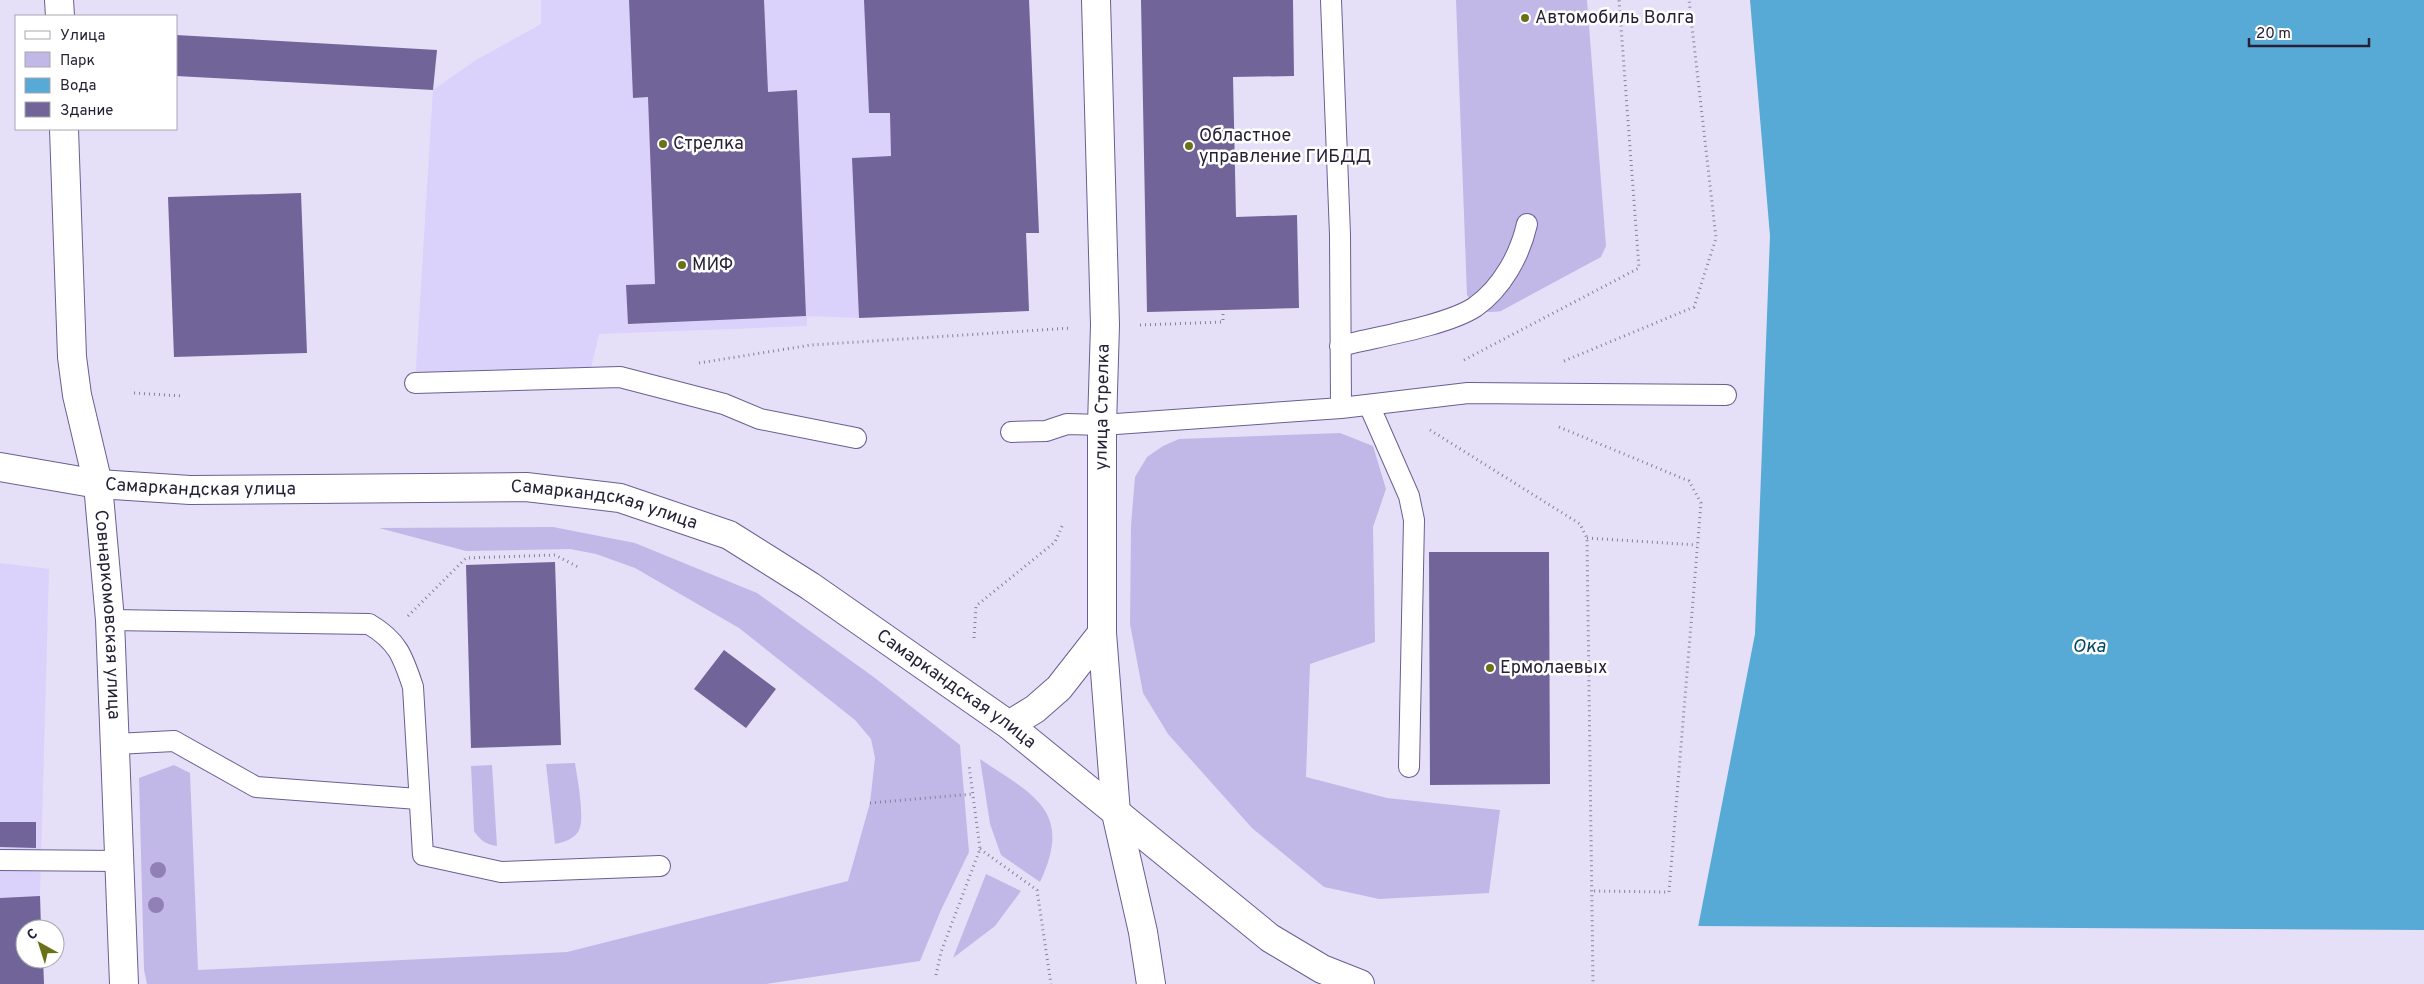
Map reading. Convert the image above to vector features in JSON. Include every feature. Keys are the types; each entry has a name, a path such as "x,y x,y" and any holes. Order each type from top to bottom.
{"main road":[{"path":"60,0 60,15"},
{"name":"улица Стрелка","path":"1096,0 1105,325 1102,425 1102,633 1116,813 1143,932 1152,984"},
{"name":"Совнаркомовская улица","path":"64,130 72,357 77,395 98,484 110,620 124,984"},
{"name":"Самаркандская улица","path":"0,467 98,484 190,490 526,487 620,498 729,535 810,586 1009,725 1270,938 1322,969 1360,984"},
{"path":"1009,725 1035,708 1059,688 1102,633"}],"lane":[{"path":"1331,0 1340,235 1341,408"},
{"path":"1340,346 1443,320 1475,307 1498,285 1514,261 1523,242 1527,224"},
{"path":"415,383 620,377 724,404 760,419 856,438"},
{"path":"1011,432 1046,430 1067,424 1102,425 1341,408 1468,393 1726,395"},
{"path":"1369,405 1379,424 1409,496 1414,520 1409,767"},
{"path":"110,620 369,624 388,636 405,663 413,687 418,799 423,855 501,872 660,866"},
{"path":"116,744 174,741 256,787 418,799"},
{"path":"0,860 120,861"}],"path":[{"path":"1556,364 1694,307 1716,238 1689,0"},
{"path":"1105,325 1223,322 1223,310"},
{"path":"696,364 811,345 1071,328"},
{"path":"134,393 182,396"},
{"path":"1379,424 1414,424 1428,429 1580,524 1586,538 1590,891 1593,984"},
{"path":"1554,425 1689,481 1701,503 1669,892 1590,891"},
{"path":"974,638 976,606 1056,542 1063,524"},
{"path":"1586,538 1697,545"},
{"path":"388,636 466,558 555,555 580,568"},
{"path":"936,975 941,952 980,849 969,766"},
{"path":"870,803 973,794"},
{"path":"980,849 1037,890 1051,984"}],"shaded area":[{"path":"541,0 1029,0 1039,233 1026,233 1029,311 859,318 807,316 807,326 599,334 589,376 415,383 433,90 476,60 541,24"},
{"path":"0,563 49,569 41,919 15,919 15,969 43,969 44,984 0,984"}],"green space":[{"path":"1456,0 1587,0 1606,246 1601,257 1501,311 1490,312 1481,310 1467,295"},
{"path":"1340,433 1373,446 1386,489 1373,527 1375,642 1310,664 1306,777 1387,798 1500,810 1489,893 1379,899 1324,887 1252,828 1168,734 1143,693 1130,624 1131,525 1135,477 1147,457 1163,446 1179,439"},
{"path":"553,527 635,543 757,593 875,678 960,745 969,852 941,910 920,961 766,984 147,984 144,970 139,778 174,765 190,773 198,970 567,952 848,881 870,803 875,758 871,739 855,720 739,628 635,568 596,554 570,549 466,551 379,528"},
{"path":"980,759 1017,783 1031,795 1043,807 1050,821 1052,837 1049,858 1040,882 1001,855 990,824"},
{"path":"575,763 580,799 580,826 578,832 573,837 555,844 546,764"},
{"path":"492,765 497,846 484,842 474,831 471,766"},
{"path":"986,874 1021,891 995,926 953,958"}],"water":[{"name":"Ока","path":"1750,0 2424,0 2424,984 1687,984 1755,634 1770,236"}],"pier":[{"path":"1696,926 2424,930 2424,984 1685,984"}],"building":[{"path":"629,0 764,0 768,92 797,90 806,316 628,324 626,285 655,284 648,97 633,98"},
{"path":"864,0 1029,0 1039,233 1026,233 1029,311 859,318 852,158 891,156 890,113 869,113"},
{"name":"Областное управление ГИБДД","path":"1141,0 1293,0 1294,76 1233,77 1236,217 1297,215 1299,308 1147,312"},
{"path":"178,35 437,50 433,90 178,76"},
{"path":"301,193 307,353 174,357 168,197"},
{"name":"Ермолаевых","path":"1429,552 1549,552 1550,784 1430,785"},
{"path":"555,562 561,745 471,748 466,565"},
{"path":"724,650 776,689 746,728 694,689"},
{"path":"0,822 36,822 36,848 0,847"},
{"path":"40,896 41,919 15,919 15,969 43,969 44,984 0,984 0,898"}],"place":[{"name":"Автомобиль Волга","path":"1525,18"},
{"name":"Стрелка","path":"663,144"},
{"name":"Областное управление ГИБДД","path":"1189,146"},
{"name":"МИФ","path":"682,265"},
{"name":"Ермолаевых","path":"1490,668"}]}
